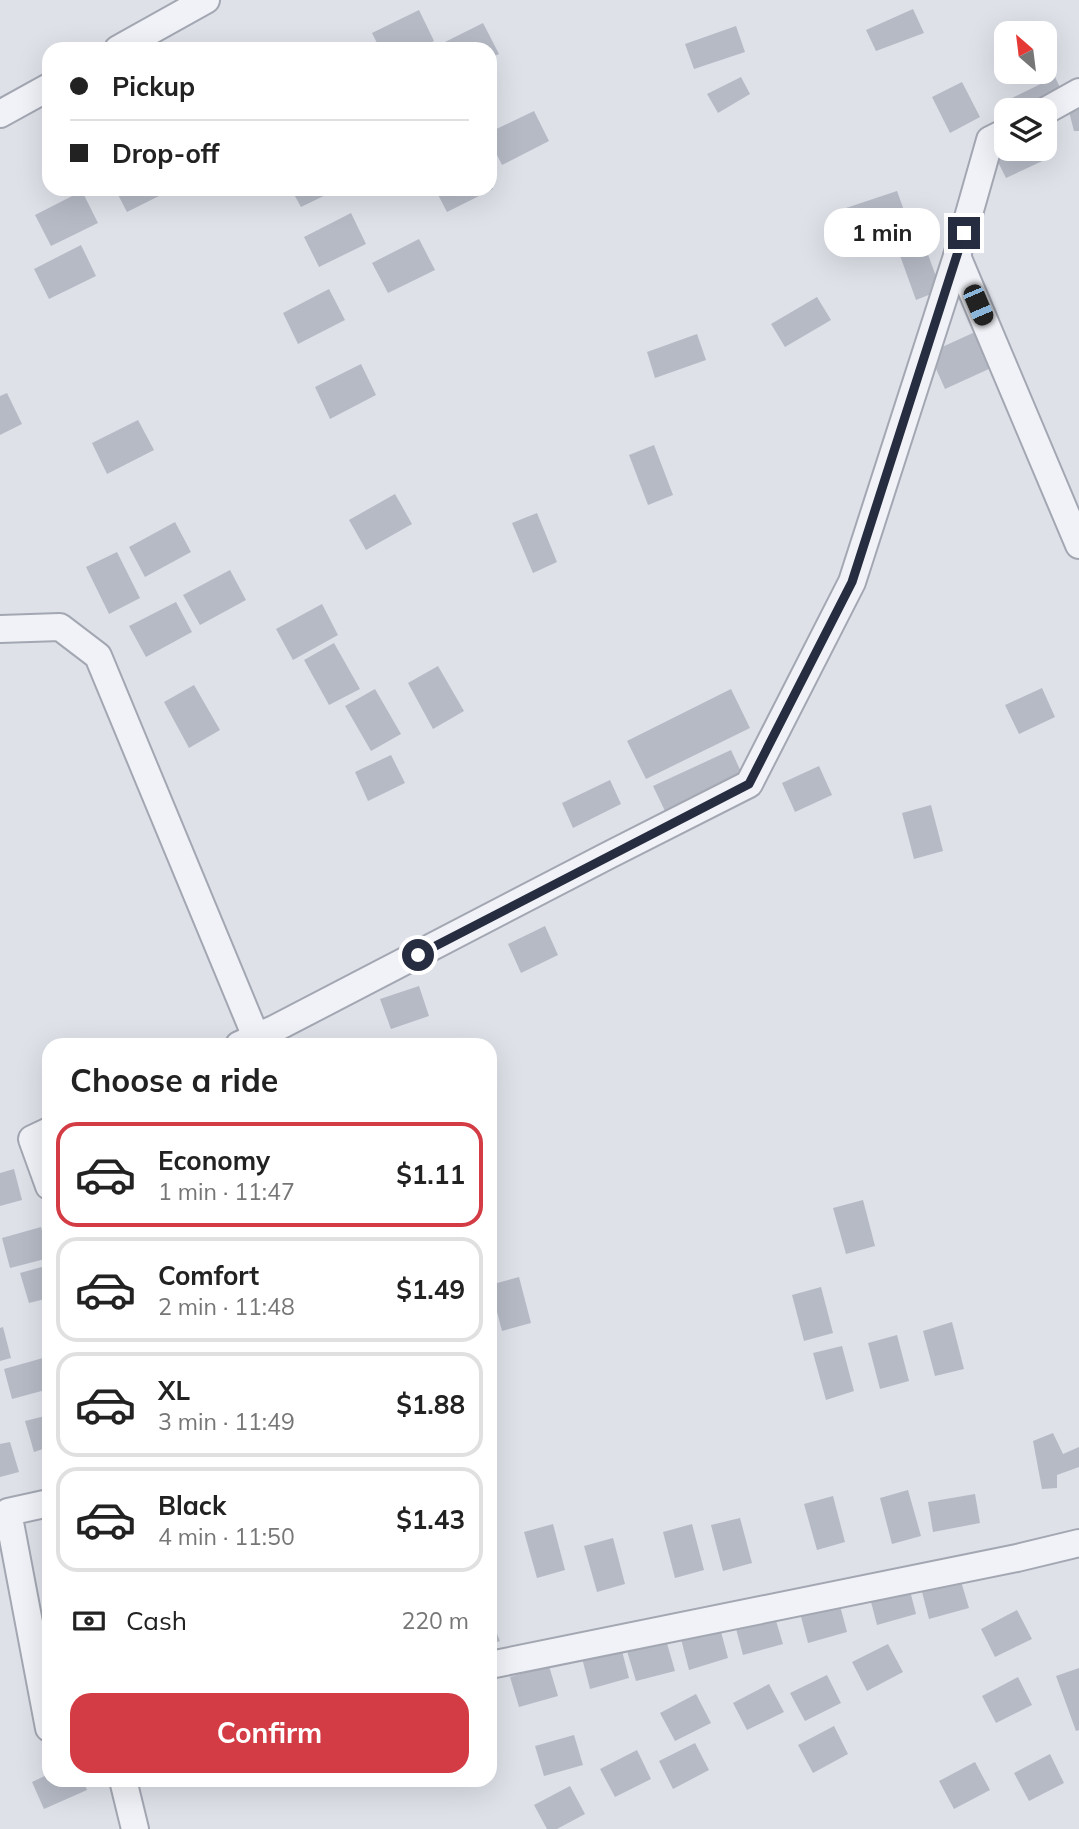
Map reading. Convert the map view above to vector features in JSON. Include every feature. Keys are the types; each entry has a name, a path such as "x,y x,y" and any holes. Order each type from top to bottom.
{"street":[{"path":"131,42 206,0"},
{"path":"0,114 42,91"},
{"path":"1057,104 1079,92"},
{"path":"254,1038 749,784 852,582 957,257 990,140 994,138"},
{"path":"957,257 1079,545"},
{"path":"0,629 60,627 98,656 247,1038"},
{"path":"42,1134 32,1139 42,1167"},
{"path":"42,1505 8,1512 42,1691"},
{"path":"497,1664 1004,1561 1079,1543"},
{"path":"125,1787 135,1829"}],"building":[{"path":"913,9 924,33 876,51 866,30"},
{"path":"419,10 434,41 376,42 372,33"},
{"path":"483,23 493,42 445,42"},
{"path":"736,26 745,52 694,69 685,44"},
{"path":"741,77 750,94 718,113 707,94"},
{"path":"1057,81 1065,98 1057,102 1057,98 1012,98 1041,84 1057,84"},
{"path":"962,82 980,117 950,133 932,97"},
{"path":"1079,104 1079,131 1074,131 1068,108"},
{"path":"534,111 549,141 502,165 497,155 497,129"},
{"path":"998,161 1043,161 1006,178"},
{"path":"897,191 906,216 855,234 846,208"},
{"path":"72,196 84,196 98,223 51,246 35,215"},
{"path":"119,196 159,196 127,212"},
{"path":"295,196 324,196 301,207"},
{"path":"439,196 479,196 447,212"},
{"path":"351,213 366,244 319,267 304,237"},
{"path":"419,239 435,270 388,293 372,263"},
{"path":"923,241 941,290 916,300 898,250"},
{"path":"81,245 96,276 49,299 34,269"},
{"path":"329,289 345,320 298,344 283,313"},
{"path":"817,297 831,320 785,347 771,324"},
{"path":"975,332 991,368 945,389 929,353"},
{"path":"697,334 706,360 655,378 647,352"},
{"path":"361,364 376,395 330,419 315,387"},
{"path":"7,393 22,424 0,435 0,396"},
{"path":"138,420 154,450 107,474 92,443"},
{"path":"654,445 673,495 648,505 629,455"},
{"path":"395,494 412,524 366,550 349,520"},
{"path":"537,513 557,562 533,573 512,523"},
{"path":"175,522 191,552 145,577 129,547"},
{"path":"117,552 140,598 109,614 86,567"},
{"path":"230,570 246,600 200,625 183,595"},
{"path":"176,602 192,632 146,657 129,626"},
{"path":"322,604 338,635 293,660 276,629"},
{"path":"334,643 360,689 329,705 304,660"},
{"path":"438,666 464,711 433,729 408,683"},
{"path":"194,685 220,730 189,748 164,702"},
{"path":"1042,688 1055,717 1019,734 1005,705"},
{"path":"375,689 401,734 371,751 345,706"},
{"path":"731,689 750,728 646,779 627,741"},
{"path":"731,750 743,776 666,813 653,786"},
{"path":"391,755 405,783 368,801 355,772"},
{"path":"819,766 832,795 795,812 782,783"},
{"path":"610,780 621,804 573,828 562,803"},
{"path":"931,805 943,851 914,859 902,813"},
{"path":"545,926 558,955 521,973 508,944"},
{"path":"419,986 429,1016 391,1029 380,999"},
{"path":"14,1169 22,1200 0,1206 0,1173"},
{"path":"863,1200 875,1246 846,1254 833,1208"},
{"path":"41,1227 42,1260 10,1268 2,1238"},
{"path":"42,1267 42,1300 29,1303 20,1273"},
{"path":"519,1277 531,1323 502,1331 497,1312 497,1283"},
{"path":"821,1287 833,1333 804,1341 792,1295"},
{"path":"952,1322 964,1369 935,1376 923,1331"},
{"path":"3,1327 11,1358 0,1361 0,1328"},
{"path":"897,1335 909,1381 880,1389 868,1343"},
{"path":"842,1346 854,1391 826,1400 813,1353"},
{"path":"42,1358 42,1391 12,1399 4,1369"},
{"path":"42,1417 42,1449 34,1452 25,1421"},
{"path":"1053,1433 1063,1454 1079,1447 1079,1467 1057,1475 1057,1488 1042,1489 1033,1441"},
{"path":"10,1442 19,1472 0,1477 0,1444"},
{"path":"908,1490 921,1536 892,1544 880,1498"},
{"path":"975,1494 980,1523 933,1532 928,1502"},
{"path":"833,1496 845,1542 817,1550 804,1504"},
{"path":"740,1518 752,1563 723,1571 711,1525"},
{"path":"553,1524 565,1570 537,1578 524,1532"},
{"path":"692,1524 704,1570 675,1578 663,1532"},
{"path":"613,1538 625,1584 597,1592 584,1546"},
{"path":"960,1578 969,1608 929,1619 921,1588"},
{"path":"908,1583 916,1614 877,1625 869,1594"},
{"path":"839,1602 847,1632 808,1643 800,1613"},
{"path":"1017,1610 1032,1639 995,1657 981,1629"},
{"path":"774,1614 783,1644 743,1655 735,1625"},
{"path":"720,1628 728,1658 689,1670 681,1639"},
{"path":"666,1640 675,1671 636,1681 627,1651"},
{"path":"888,1644 903,1672 867,1691 852,1662"},
{"path":"621,1647 629,1678 590,1689 582,1658"},
{"path":"549,1666 558,1696 519,1707 510,1677"},
{"path":"1079,1668 1079,1730 1076,1731 1056,1676"},
{"path":"827,1675 841,1703 805,1721 790,1693"},
{"path":"1018,1677 1032,1705 996,1723 982,1696"},
{"path":"769,1684 784,1712 747,1730 733,1703"},
{"path":"696,1694 711,1723 675,1741 660,1713"},
{"path":"834,1726 848,1754 813,1773 798,1745"},
{"path":"574,1735 583,1765 544,1776 535,1746"},
{"path":"695,1743 709,1770 673,1789 659,1761"},
{"path":"637,1750 651,1779 615,1797 600,1769"},
{"path":"1050,1754 1064,1783 1029,1801 1014,1773"},
{"path":"975,1762 990,1790 954,1809 939,1781"},
{"path":"42,1777 42,1787 86,1787 87,1790 44,1809 32,1782"},
{"path":"570,1786 585,1814 557,1829 547,1829 534,1805"}],"route":[{"path":"418,955 749,784 852,582 964,233"}]}
